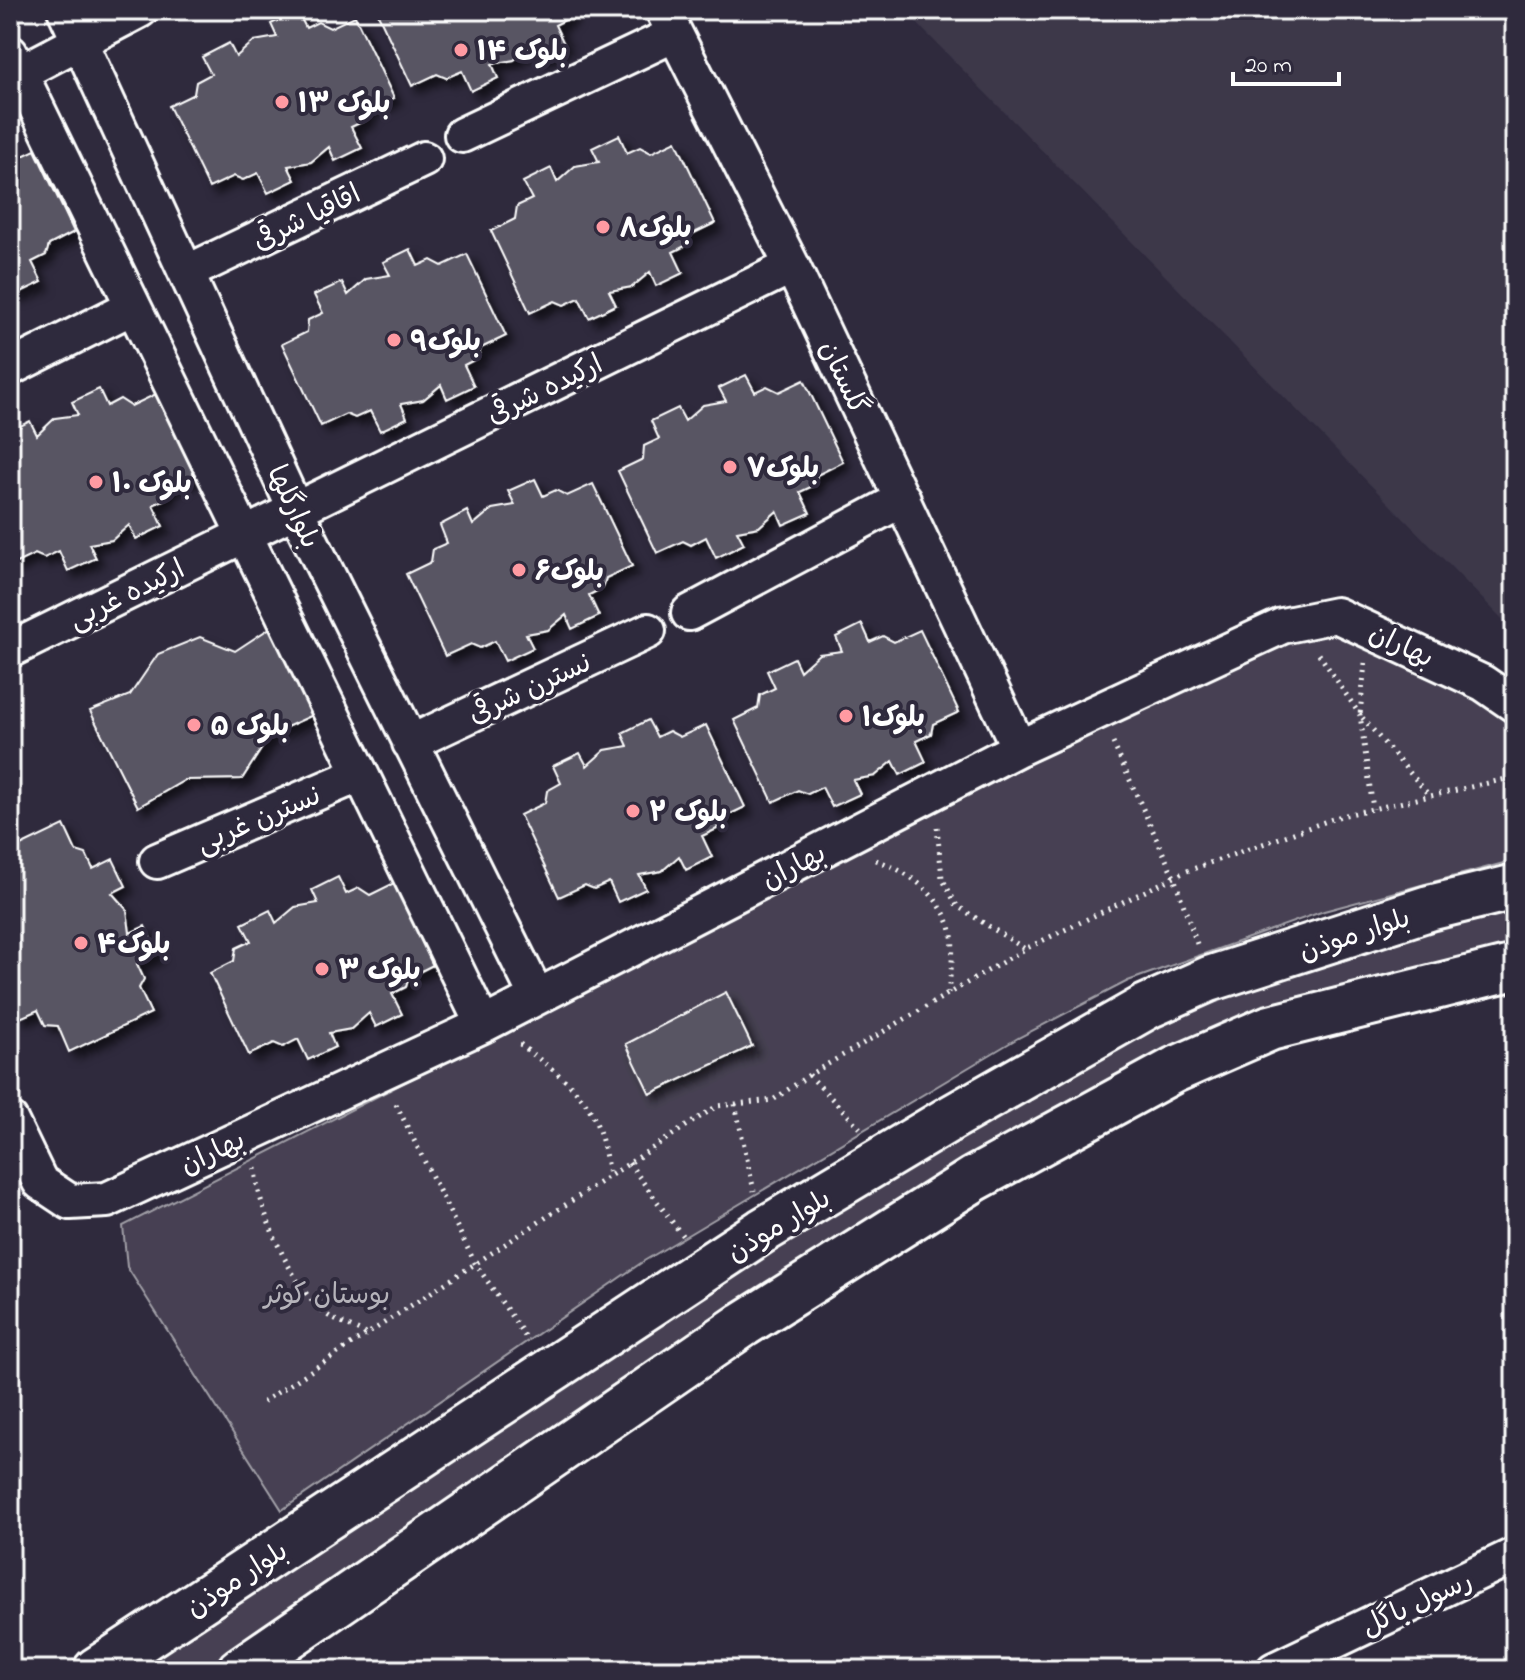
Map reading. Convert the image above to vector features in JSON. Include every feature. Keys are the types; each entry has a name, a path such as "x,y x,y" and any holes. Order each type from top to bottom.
{"main road":[{"name":"بلوار موذن","path":"96,1670 762,1231 1148,1006 1209,979 1429,908 1515,887"},
{"path":"240,1670 744,1324 974,1179 1174,1070 1270,1028 1354,1004 1515,967"}],"street":[{"name":"بلوارگلها","path":"65,10 296,511 537,997"},
{"path":"140,10 79,41 13,68 483,1025"},
{"path":"462,135 669,22"},
{"name":"گلستان","path":"669,22 792,266 1019,748"},
{"name":"اقاقیا شرقی","path":"188,272 424,159"},
{"name":"ارکیده شرقی","path":"242,536 792,266"},
{"path":"10,368 132,307"},
{"path":"689,613 903,499"},
{"name":"ارکیده غربی","path":"10,650 242,536"},
{"name":"بهاران","path":"10,1120 40,1182 70,1202 107,1200 483,1025 1019,748 1282,626 1336,615 1483,683 1515,705"},
{"name":"نسترن شرقی","path":"410,743 648,631"},
{"name":"نسترن غربی","path":"157,861 358,775"},
{"name":"رسول باگل","path":"1274,1670 1515,1555"}],"path":[{"path":"1301,622 1360,715 1430,796"},
{"path":"1361,625 1365,664 1360,715 1373,809"},
{"path":"1098,711 1174,877 1209,979"},
{"path":"263,1402 717,1106 773,1100 809,1075 1025,949 1174,877 1341,816 1513,777 1515,792"},
{"path":"933,792 942,878 957,906 1025,949"},
{"path":"832,845 904,870 930,894 950,925 948,994"},
{"path":"483,1025 521,1044 586,1100 603,1137 609,1176"},
{"path":"381,1072 475,1263 549,1374"},
{"path":"809,1075 889,1157"},
{"path":"735,1104 762,1231"},
{"path":"253,1132 255,1180 261,1205 298,1281 322,1312 367,1334"},
{"path":"629,1163 706,1268"}],"shaded area":[{"path":"904,10 1515,10 1515,632"}],"green space":[{"name":"بوستان کوثر","path":"1335,627 1478,699 1515,725 1515,860 1324,911 1128,981 1018,1038 644,1261 282,1510 127,1267 123,1226 1037,760 1291,637"},
{"path":"1515,908 1515,945 1269,1013 226,1670 117,1670 780,1234 1149,1023 1296,969"}],"building":[{"name":"بلوک ۱۴","path":"376,10 572,10 569,18 555,25 565,46 538,59 532,45 514,60 492,64 498,78 471,91 462,71 446,78 437,74 412,86"},
{"name":"بلوک ۱۳","path":"297,11 306,28 318,22 330,28 355,16 394,98 369,110 366,120 351,127 362,148 335,161 329,147 311,162 288,166 295,180 268,193 258,173 243,180 234,176 209,188 169,106 194,94 196,82 211,74 202,57 229,43 236,57 254,41 277,37 271,24"},
{"name":"بلوک۸","path":"619,135 627,153 640,147 651,153 676,141 715,223 690,235 687,245 673,252 683,273 656,286 650,272 632,287 609,291 616,305 589,318 579,298 564,305 555,301 530,313 491,231 515,219 517,206 532,199 523,182 551,168 557,182 575,166 599,162 592,148"},
{"path":"35,150 74,232 49,245 46,255 32,262 42,282 15,295 10,284 10,162"},
{"name":"بلوک۹","path":"410,249 418,266 431,260 442,266 467,254 506,336 481,348 478,358 464,365 474,386 447,399 441,385 423,400 401,404 407,418 380,431 370,411 355,418 346,414 321,426 282,344 307,332 308,320 323,313 314,295 342,282 348,295 366,279 390,275 383,262"},
{"name":"بلوک۷","path":"746,375 755,392 767,386 779,392 804,380 843,462 817,475 815,485 800,492 810,513 783,525 777,511 759,527 737,531 744,544 716,558 706,537 691,545 683,541 657,553 618,471 643,459 644,446 659,439 651,421 678,408 685,421 703,405 726,401 719,388"},
{"name":"بلوک ۱۰","path":"99,389 107,406 120,399 131,406 156,394 195,476 170,488 167,498 153,505 163,526 136,539 129,525 112,540 89,544 96,558 68,571 59,551 44,558 35,554 10,566 10,431 30,421 37,435 55,418 78,415 72,402"},
{"name":"بلوک۶","path":"535,479 543,496 556,490 567,496 593,484 632,566 606,578 603,588 589,595 599,616 572,629 566,615 548,630 526,634 533,648 505,661 495,641 480,648 471,644 445,656 406,574 431,562 433,549 447,543 440,525 467,511 473,525 492,509 515,505 508,491"},
{"name":"بلوک۱","path":"862,624 870,642 883,636 894,642 920,630 959,712 933,724 931,734 916,741 926,762 900,775 893,761 875,776 853,780 860,794 832,807 822,787 808,794 798,790 773,802 734,720 758,708 760,695 775,688 767,671 794,658 800,671 819,654 842,651 836,637"},
{"name":"بلوک ۵","path":"270,628 313,715 271,734 242,779 185,780 138,807 90,711 130,695 158,654 200,637 235,651"},
{"name":"بلوک ۲","path":"648,720 657,737 669,731 680,737 706,725 745,807 720,819 717,829 702,836 712,857 686,870 679,856 662,871 639,875 646,889 618,902 609,882 594,889 585,885 559,897 520,815 545,803 547,791 561,783 553,766 580,753 587,766 605,750 628,746 622,733"},
{"name":"بلوک۴","path":"64,825 76,851 86,854 93,869 113,859 126,886 112,893 127,910 130,933 145,926 157,954 137,964 144,979 139,988 151,1013 69,1052 58,1026 45,1025 38,1010 20,1018 10,995 10,989 21,984 10,973 10,851"},
{"name":"بلوک ۳","path":"338,877 346,894 359,888 370,895 396,882 435,964 409,977 406,987 392,994 402,1014 376,1027 369,1013 351,1029 329,1033 335,1047 308,1060 298,1039 283,1047 274,1043 249,1055 210,973 234,961 236,948 251,941 242,924 270,910 276,923 295,907 318,903 312,890"},
{"path":"726,992 752,1046 650,1094 626,1044"}],"place":[{"name":"بلوک ۱۴","path":"461,50"},
{"name":"بلوک ۱۳","path":"282,102"},
{"name":"بلوک۸","path":"603,227"},
{"name":"بلوک۹","path":"394,340"},
{"name":"بلوک۷","path":"730,467"},
{"name":"بلوک ۱۰","path":"96,482"},
{"name":"بلوک۶","path":"519,570"},
{"name":"بلوک۱","path":"846,716"},
{"name":"بلوک ۵","path":"194,725"},
{"name":"بلوک ۲","path":"633,811"},
{"name":"بلوک۴","path":"81,943"},
{"name":"بلوک ۳","path":"322,969"}]}
